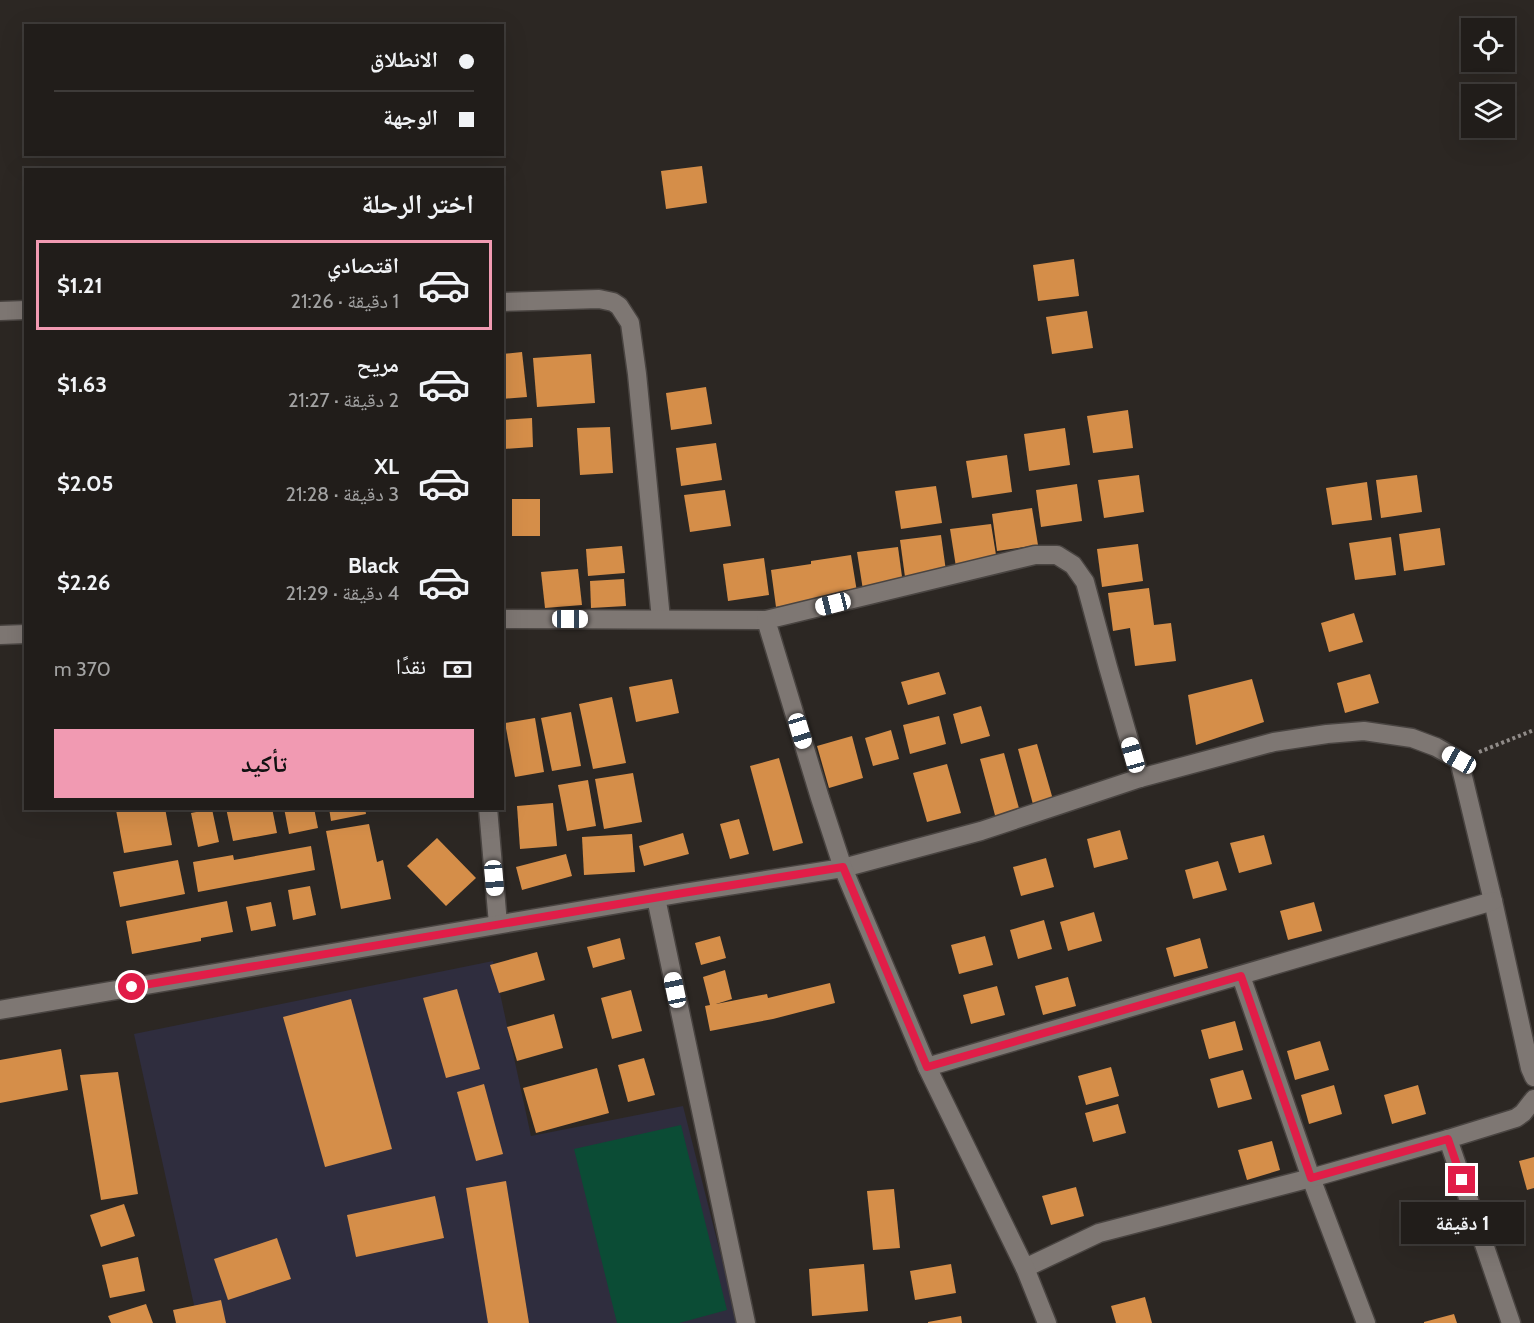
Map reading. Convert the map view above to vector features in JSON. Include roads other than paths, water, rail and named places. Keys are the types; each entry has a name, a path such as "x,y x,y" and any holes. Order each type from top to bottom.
{"street":[{"path":"504,302 599,299 619,306 630,323 638,374 661,619"},
{"path":"0,311 24,310"},
{"path":"504,619 766,620 1035,555 1057,555 1073,565 1085,582 1107,667 1140,777"},
{"path":"766,620 843,867 927,1067 1025,1268 1047,1323"},
{"path":"0,635 24,634"},
{"path":"0,1010 843,867 981,831 1140,777 1274,742 1364,731 1412,738 1436,747 1459,760 1533,1071"},
{"path":"488,810 498,924"},
{"path":"656,898 746,1323"},
{"path":"927,1067 1493,901"},
{"path":"1241,976 1311,1178 1366,1323"},
{"path":"1025,1268 1099,1233 1311,1178 1516,1118 1534,1099"},
{"path":"1448,1139 1511,1323"}]}
